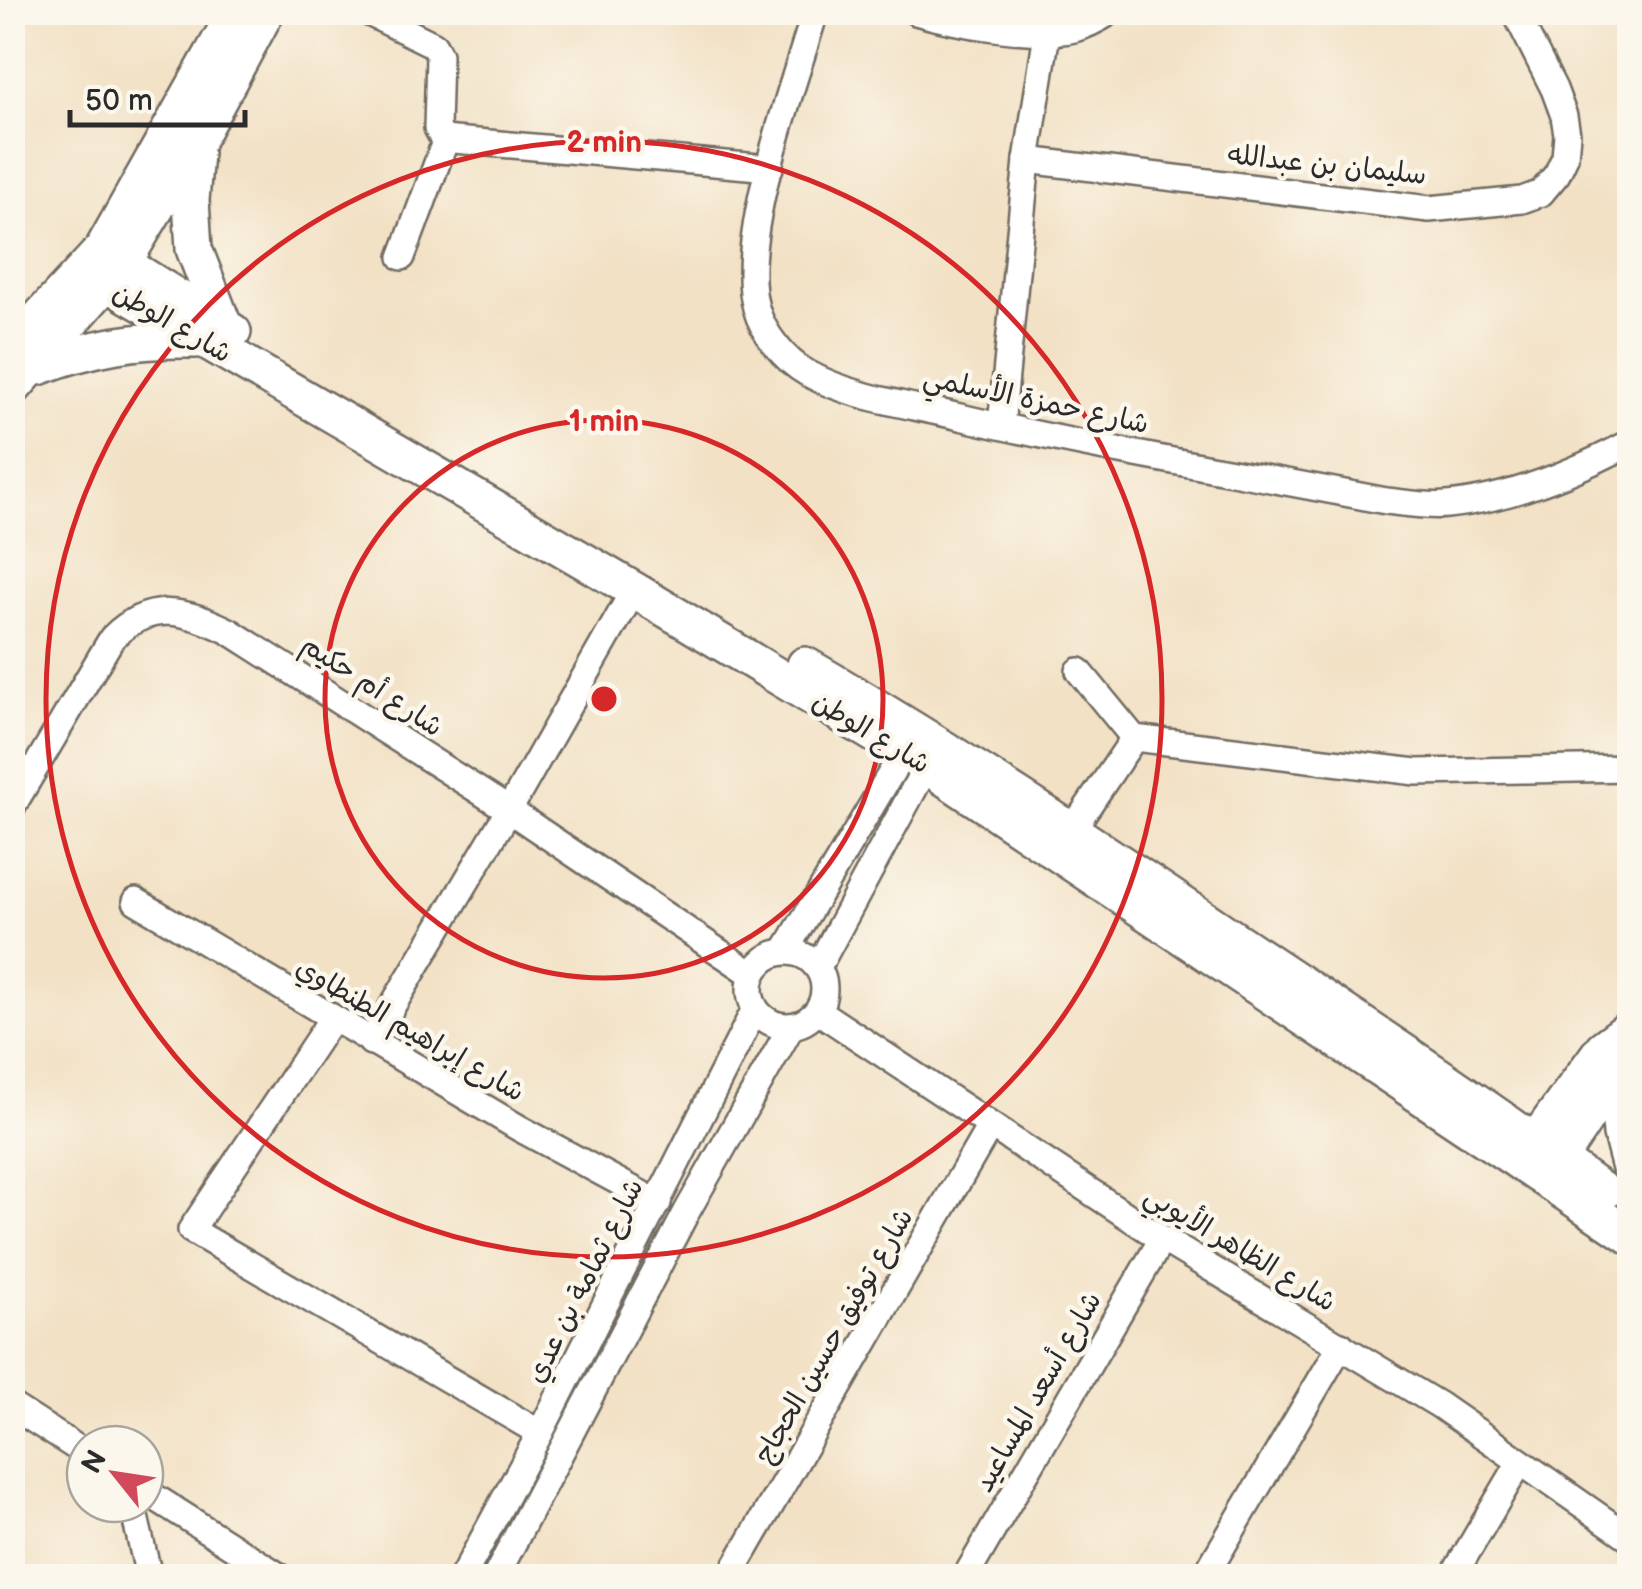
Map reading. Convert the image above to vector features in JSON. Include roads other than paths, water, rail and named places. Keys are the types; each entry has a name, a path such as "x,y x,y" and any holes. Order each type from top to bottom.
{"street":[{"path":"104,267 236,12"},
{"path":"19,368 104,267 196,142 266,12"},
{"path":"367,12 434,44 439,54 437,132 446,140 770,168"},
{"name":"شارع حمزة الأسلمي","path":"815,12 770,168 754,237 750,282 757,312 774,344 805,372 857,392 1001,426 1386,501 1445,506 1506,494 1630,443"},
{"path":"916,12 942,20 1048,32 1075,29 1110,12"},
{"name":"سليمان بن عبدالله","path":"1027,160 1429,208 1522,200 1542,193 1557,174 1565,158 1566,134 1554,89 1516,12"},
{"path":"1001,426 1027,160 1048,32"},
{"path":"402,256 446,140"},
{"path":"19,368 122,342 212,333 194,249 191,200 196,142"},
{"name":"شارع الوطن","path":"104,267 634,590 1072,830 1469,1096 1630,1236"},
{"name":"شارع الوطن","path":"212,333 922,748 1539,1160 1630,1210"},
{"path":"371,1042 634,590"},
{"name":"شارع أم حكيم","path":"12,807 112,638 127,623 148,612 204,618 509,810 752,974"},
{"path":"1079,671 1134,738 1416,772 1630,768"},
{"path":"1072,830 1134,738"},
{"path":"785,952 804,955 818,968 824,982 824,997 818,1011 806,1022 791,1027 764,1020 755,1010 750,998 752,974 760,963 785,952 922,748"},
{"path":"818,968 922,748"},
{"name":"شارع إبراهيم الطنطاوي","path":"136,901 332,1020 658,1204"},
{"name":"شارع ثمامة بن عدي","path":"462,1576 540,1433 755,1010"},
{"name":"شارع الظاهر الأيوبي","path":"818,1011 1162,1238 1439,1405 1630,1538"},
{"path":"332,1020 191,1230 540,1433"},
{"name":"شارع ثمامة بن عدي","path":"496,1576 686,1212 791,1027"},
{"path":"1539,1160 1570,1091 1603,1048 1630,1028"},
{"path":"1539,1160 1623,1058"},
{"path":"1623,1058 1621,1134 1630,1168"},
{"path":"1469,1096 1530,1102 1570,1091"},
{"name":"شارع توفيق حسين الحجاج","path":"730,1576 990,1126"},
{"name":"شارع أسعد المساعيد","path":"966,1576 1162,1238"},
{"path":"1205,1576 1341,1345"},
{"path":"12,1406 65,1440"},
{"path":"1453,1576 1520,1464"},
{"path":"165,1504 279,1576"},
{"path":"137,1524 149,1576"}]}
